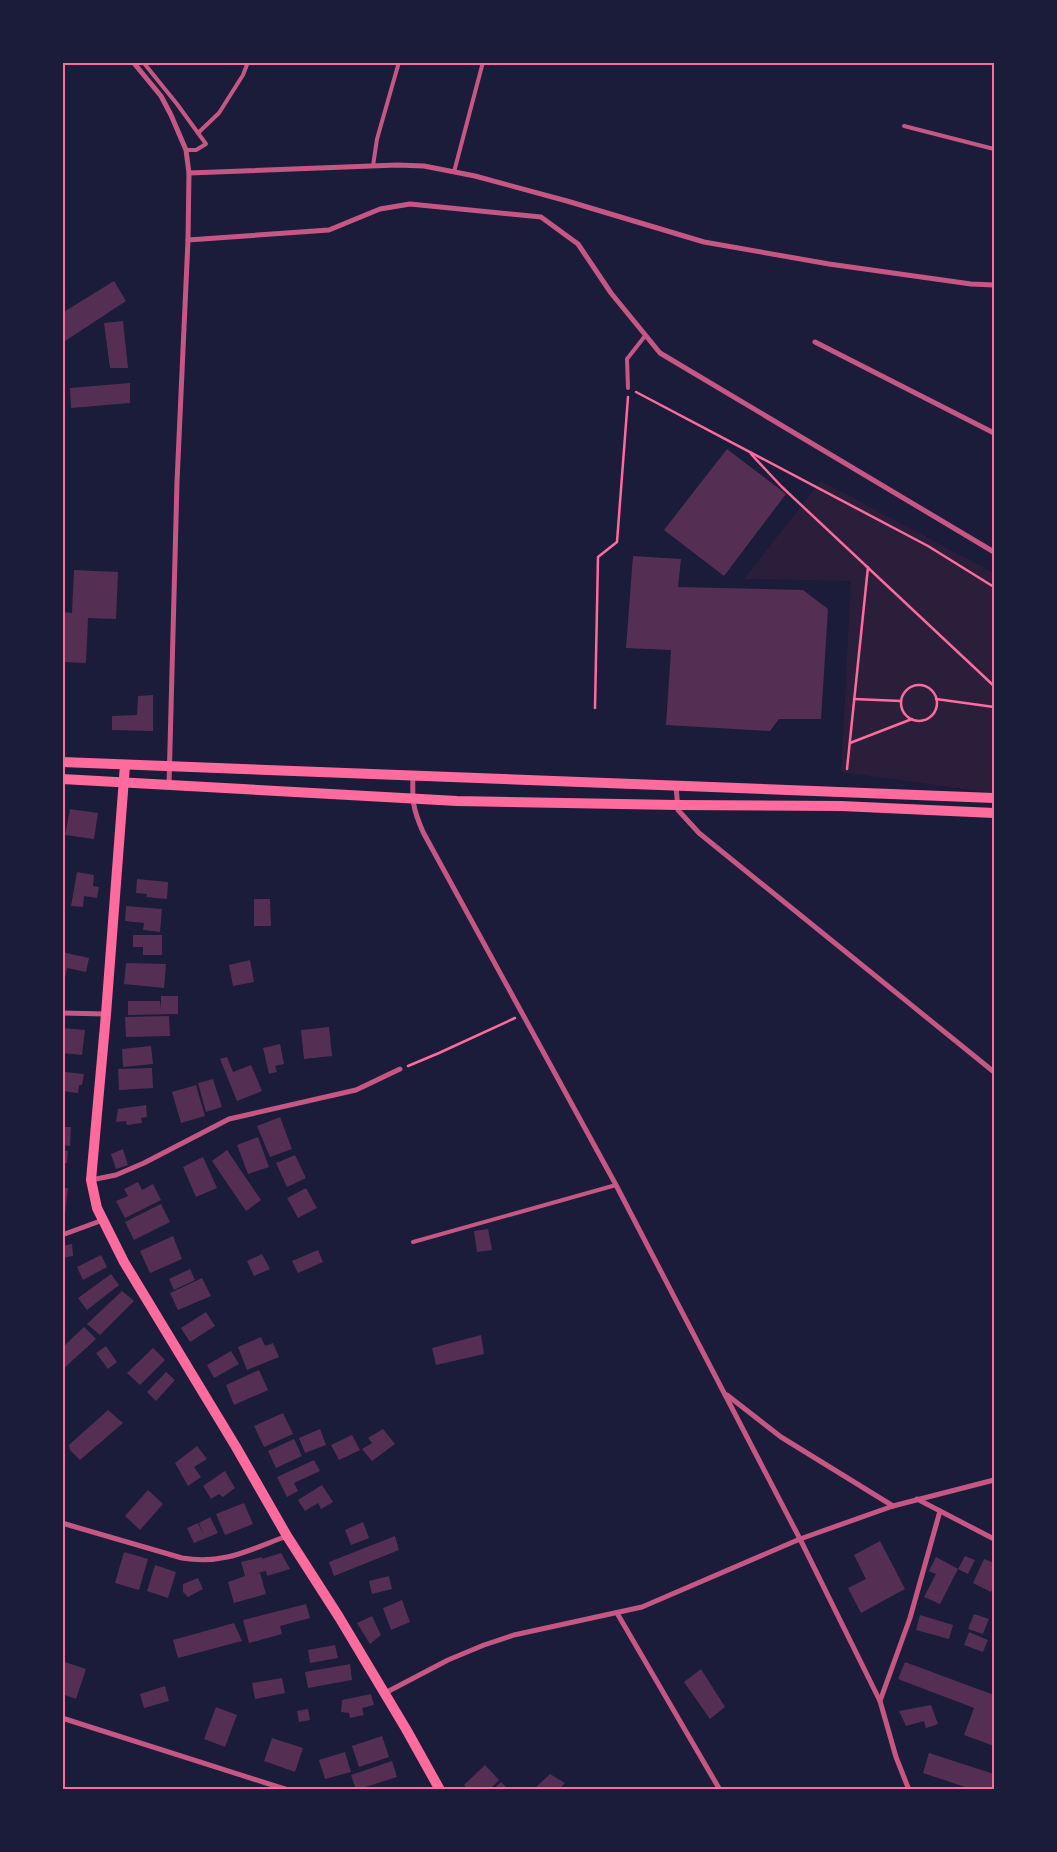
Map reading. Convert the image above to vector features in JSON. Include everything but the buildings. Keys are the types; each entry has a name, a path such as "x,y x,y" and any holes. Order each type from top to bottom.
{"main road":[{"path":"62,762 994,798"},
{"path":"125,765 91,1180 93,1195 102,1220 124,1262 236,1447 287,1536 339,1617 440,1790"},
{"path":"62,779 412,799 676,806 841,806 994,813"}],"street":[{"path":"133,62 161,96 172,115 186,150 189,172 188,240 177,482 169,785"},
{"path":"189,172 424,166 567,201 704,242 829,264 971,284 994,285"},
{"path":"188,240 329,230 380,210 410,204 541,218 578,244 611,293 660,354 994,552"},
{"path":"815,342 994,433"},
{"path":"413,776 412,799 414,810 423,832 616,1185 800,1539 880,1701 896,1757 909,1790"},
{"path":"676,786 676,806 682,816 699,833 994,1072"},
{"path":"62,1013 106,1014"},
{"path":"91,1180 116,1175 144,1163 229,1119 356,1090 400,1069"},
{"path":"62,1235 102,1220"},
{"path":"724,1392 781,1437 893,1506"},
{"path":"384,1693 448,1660 492,1642 642,1607 800,1539 893,1506 994,1480"},
{"path":"917,1499 994,1539"},
{"path":"880,1701 910,1618 940,1511"},
{"path":"62,1523 182,1558 196,1560 219,1560 231,1557 287,1536"},
{"path":"617,1613 720,1790"},
{"path":"62,1718 288,1790"}],"lane":[{"path":"143,62 206,144 196,150 186,150"},
{"path":"198,133 219,113 243,75 248,62"},
{"path":"373,166 377,140 399,62"},
{"path":"454,172 483,62"},
{"path":"904,126 994,149"},
{"path":"628,388 627,359 645,336"},
{"path":"413,1242 616,1185"}],"path":[{"path":"595,708 598,557 617,542 628,388 928,546 994,586"},
{"path":"748,451 782,487 994,686"},
{"path":"846,769 868,567"},
{"path":"849,743 912,719 923,720 928,718 935,710 936,699 931,690 921,685 906,691 901,701 904,712 912,719"},
{"path":"854,699 901,701"},
{"path":"936,699 994,707"},
{"path":"400,1069 439,1054 523,1014"}],"shaded area":[{"path":"821,481 994,573 994,793 841,772 851,581 744,579"}]}
